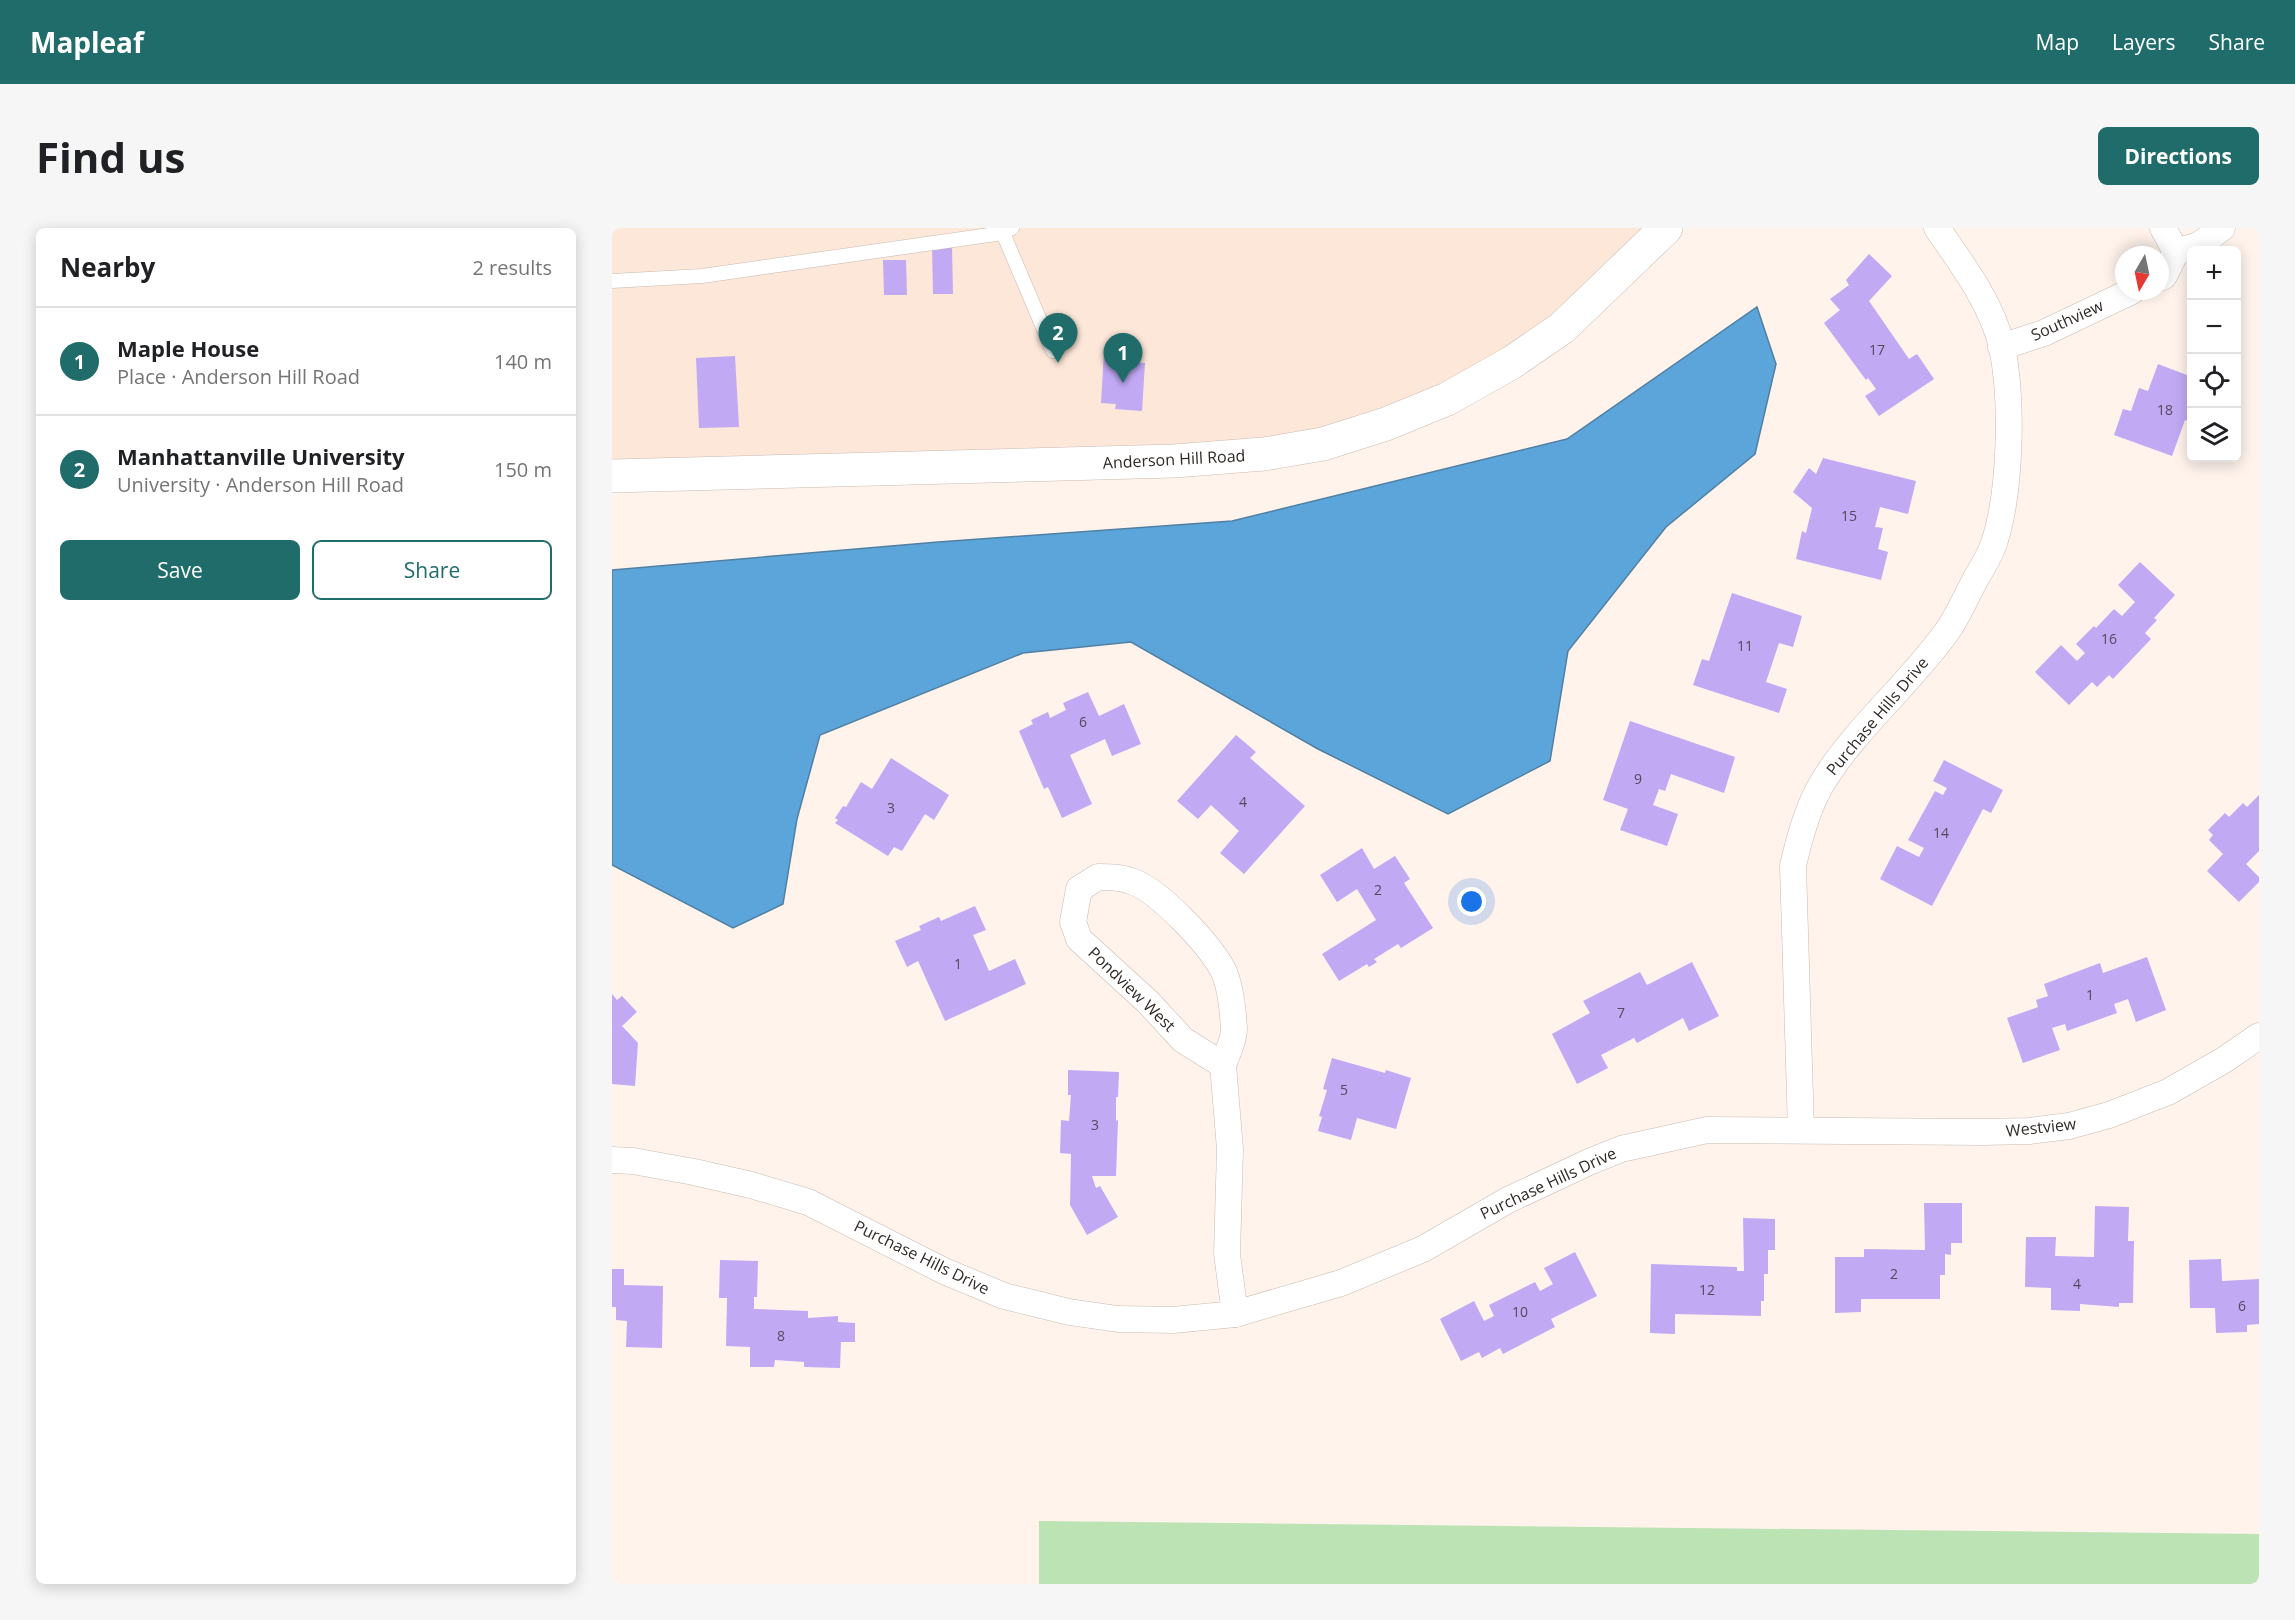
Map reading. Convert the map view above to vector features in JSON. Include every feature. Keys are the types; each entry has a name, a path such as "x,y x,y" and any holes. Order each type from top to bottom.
{"main road":[{"name":"Anderson Hill Road","path":"612,476 1174,461 1264,454 1323,444 1386,424 1448,399 1511,363 1562,328 1666,228"}],"street":[{"name":"Purchase Hills Drive","path":"612,1161 633,1161 694,1172 808,1202 944,1271 1004,1296 1069,1312 1118,1319 1173,1320 1235,1314 1341,1283 1423,1249 1508,1200 1621,1149 1707,1130 1801,1130 1793,866 1800,836 1820,786 1840,757 1897,693 1948,629 1993,547 2005,498 2007,397 2001,347 1986,305 1937,228"},
{"path":"2163,228 2176,252"},
{"path":"2169,266 2176,252 2199,245 2222,228"},
{"name":"Southview","path":"2001,347 2044,333 2115,299"},
{"name":"Pondview West","path":"1223,1065 1183,1040 1148,1002 1079,939 1073,922 1079,890 1098,877 1131,881 1144,887 1179,915 1211,952 1224,972 1234,1032 1223,1065 1230,1149 1227,1254 1235,1314"},
{"name":"Westview","path":"1801,1130 2029,1131 2068,1126 2109,1115 2168,1092 2224,1060 2259,1036"}],"lane":[{"path":"612,281 702,276 1007,230 1053,351"}],"shaded area":[{"path":"612,228 1664,228 1562,328 1323,444 612,475"}],"green space":[{"path":"1039,1521 2259,1534 2259,1584 1039,1584"}],"water":[{"path":"1757,307 1776,364 1755,454 1666,527 1568,651 1550,761 1448,814 1318,749 1131,642 1023,653 820,735 797,819 783,904 733,928 612,865 612,570 938,542 1232,521 1567,439"}],"building":[{"path":"932,245 952,245 953,294 933,294"},
{"path":"1869,254 1892,276 1869,301 1909,359 1917,354 1934,379 1879,416 1865,396 1876,389 1868,378 1866,380 1824,323 1840,310 1830,299 1849,285 1846,280"},
{"path":"883,260 906,260 907,295 884,295"},
{"path":"1104,351 1131,352 1131,362 1145,363 1142,411 1115,409 1116,404 1101,403"},
{"path":"735,356 739,427 699,428 696,358"},
{"path":"2158,364 2187,375 2187,421 2185,420 2172,456 2114,435 2123,409 2131,411 2139,388 2148,391"},
{"path":"1823,458 1916,481 1908,514 1880,507 1875,527 1883,528 1878,549 1888,552 1881,580 1796,559 1802,531 1806,533 1812,508 1793,492 1809,468 1816,474"},
{"path":"2140,562 2175,595 2154,618 2157,620 2145,633 2151,639 2113,679 2109,675 2097,687 2092,682 2069,705 2035,672 2061,645 2077,661 2085,653 2076,644 2094,626 2096,628 2114,609 2122,616 2135,602 2118,585"},
{"path":"1732,593 1802,616 1793,647 1779,643 1766,682 1787,689 1779,713 1693,685 1702,659 1709,661"},
{"path":"1088,692 1099,716 1124,704 1141,744 1112,756 1105,739 1070,755 1092,804 1062,818 1048,787 1044,789 1019,731 1033,724 1031,720 1048,712 1050,718 1066,710 1063,703"},
{"path":"1630,721 1735,757 1724,793 1671,774 1665,791 1659,789 1653,805 1678,814 1667,846 1620,830 1628,809 1603,800"},
{"path":"1236,735 1256,752 1250,758 1305,806 1244,874 1220,853 1239,831 1211,805 1198,819 1177,801"},
{"path":"891,758 949,795 934,820 925,814 902,851 894,847 888,856 835,823 838,820 835,818 843,806 846,807 861,782 872,789"},
{"path":"1944,760 2003,790 1991,813 1983,809 1932,906 1880,879 1897,846 1919,857 1924,848 1908,840 1935,791 1943,795 1947,788 1933,781"},
{"path":"2259,795 2259,851 2246,864 2259,877 2259,882 2239,902 2207,871 2223,854 2209,840 2213,835 2208,830 2225,813 2229,817 2243,803 2247,807"},
{"path":"1362,848 1374,869 1395,856 1410,879 1404,883 1433,928 1401,948 1398,944 1374,959 1377,962 1369,967 1367,964 1339,981 1322,954 1376,920 1357,889 1337,902 1320,875"},
{"path":"975,906 986,930 973,935 989,971 1015,959 1026,984 945,1021 918,961 907,967 895,941 921,930 919,926 939,917 941,921"},
{"path":"2147,957 2166,1010 2136,1022 2128,999 2114,1004 2117,1013 2067,1031 2065,1024 2052,1028 2060,1050 2023,1063 2007,1018 2038,1007 2036,1000 2048,996 2044,984 2100,963 2103,973"},
{"path":"1692,962 1719,1016 1689,1031 1683,1018 1637,1043 1634,1038 1601,1055 1608,1068 1577,1084 1552,1034 1590,1013 1583,1001 1640,972 1647,985"},
{"path":"612,994 617,1000 622,996 637,1012 622,1026 638,1043 635,1086 612,1084"},
{"path":"1332,1058 1411,1078 1396,1129 1357,1118 1351,1140 1318,1131 1322,1117 1319,1116 1327,1090 1323,1089"},
{"path":"1068,1070 1119,1072 1118,1097 1116,1097 1116,1121 1118,1120 1116,1176 1092,1176 1096,1188 1100,1186 1118,1217 1087,1235 1070,1205 1071,1154 1060,1153 1061,1120 1069,1121 1071,1095 1068,1095"},
{"path":"1924,1203 1962,1203 1962,1243 1951,1243 1951,1255 1945,1254 1945,1275 1940,1275 1940,1299 1861,1299 1861,1312 1835,1313 1835,1257 1864,1257 1864,1249 1925,1250"},
{"path":"2095,1206 2129,1207 2128,1241 2134,1241 2133,1303 2119,1303 2119,1307 2080,1304 2080,1311 2051,1310 2051,1288 2025,1287 2026,1237 2056,1237 2055,1256 2094,1257"},
{"path":"1743,1218 1775,1219 1775,1250 1768,1250 1768,1274 1764,1274 1764,1301 1761,1301 1761,1316 1675,1314 1675,1334 1650,1333 1651,1264 1737,1267 1737,1271 1744,1271"},
{"path":"1575,1252 1597,1296 1551,1319 1555,1327 1503,1354 1500,1348 1482,1358 1479,1352 1461,1361 1440,1319 1474,1301 1484,1321 1494,1316 1489,1305 1535,1282 1540,1291 1553,1284 1544,1268"},
{"path":"2221,1259 2222,1281 2259,1279 2259,1324 2247,1325 2247,1332 2216,1333 2215,1308 2190,1308 2189,1260"},
{"path":"720,1260 758,1261 757,1297 754,1297 754,1309 808,1311 808,1318 838,1316 838,1322 855,1323 855,1342 841,1342 840,1368 804,1367 804,1362 775,1360 774,1367 750,1367 750,1347 726,1346 727,1298 719,1298"},
{"path":"612,1269 624,1269 624,1285 663,1286 662,1348 626,1347 627,1321 616,1320 616,1307 612,1307"}],"place":[{"name":"Manhattanville University","path":"1058,363"},
{"name":"Maple House","path":"1123,383"}]}
